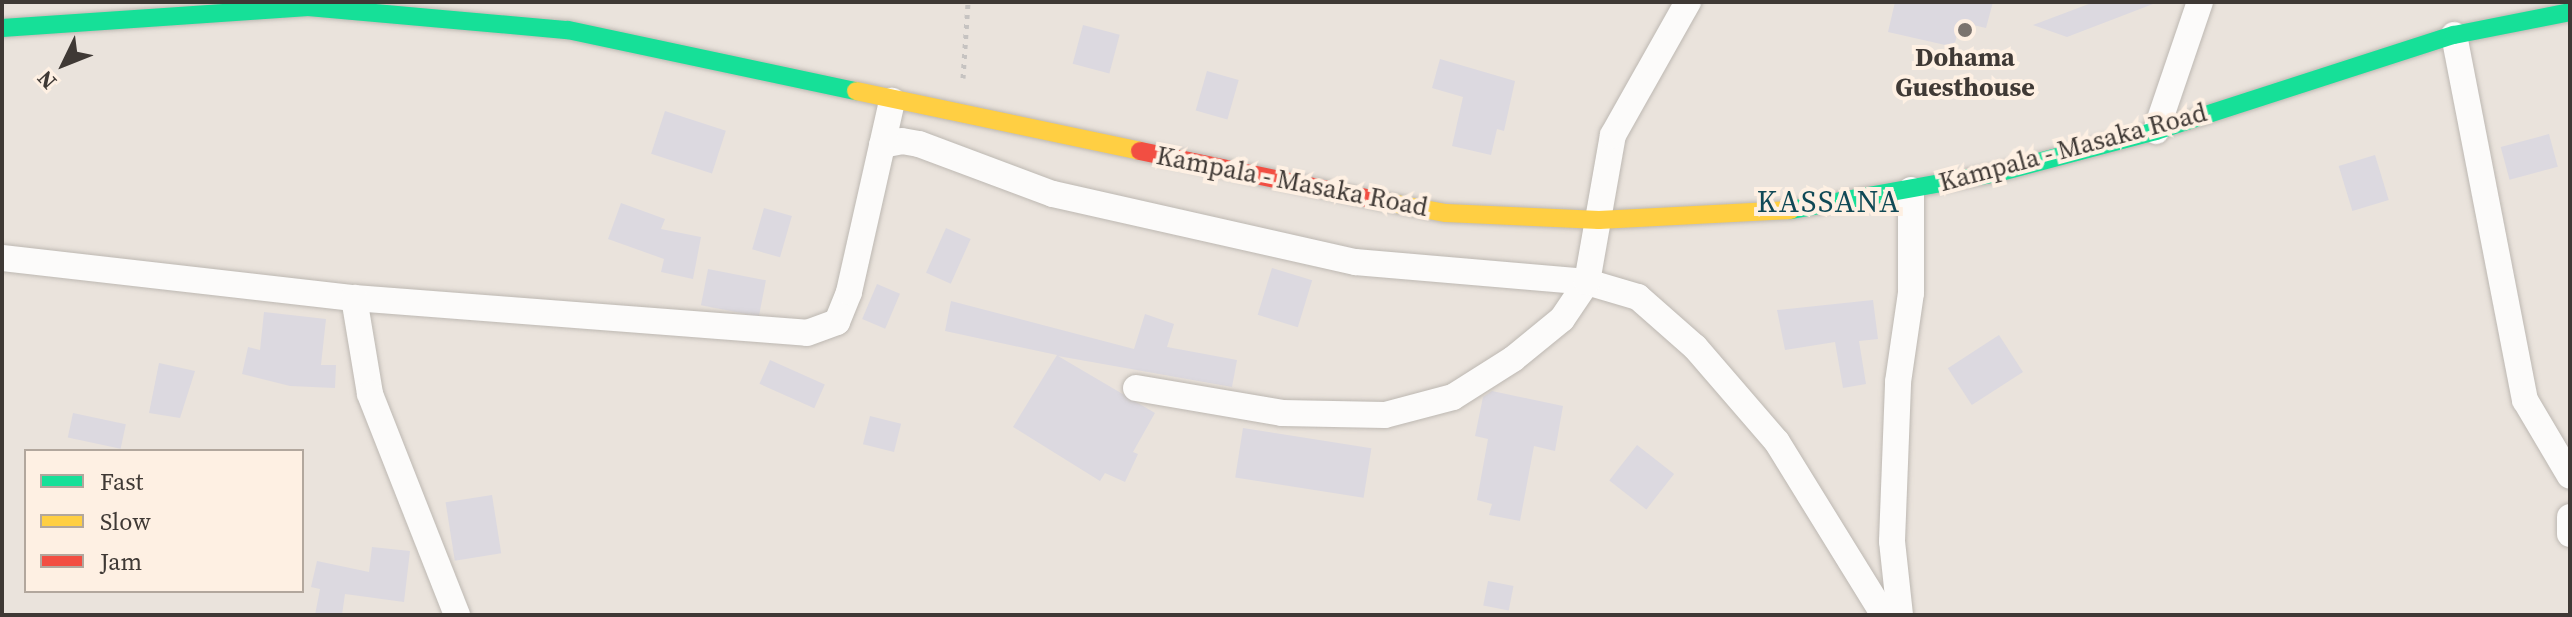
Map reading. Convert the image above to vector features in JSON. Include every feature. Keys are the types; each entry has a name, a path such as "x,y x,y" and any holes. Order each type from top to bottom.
{"main road":[{"name":"Kampala - Masaka Road","path":"2,28 308,7 415,14 568,30 892,101 1446,213 1599,220 1770,212 1911,190 2156,131 2454,35 2570,12"}],"street":[{"path":"1136,388 1282,413 1385,415 1453,397 1513,359 1562,319 1587,282 1613,135 1688,2"},
{"path":"2156,131 2200,2"},
{"path":"2454,35 2525,400 2570,476"},
{"path":"2,258 354,298 807,333 837,322 849,292 892,101"},
{"path":"882,145 902,141 919,144 1053,194 1355,262 1587,282 1638,297 1695,347 1777,442 1884,615"},
{"path":"1900,615 1892,541 1898,382 1911,293 1911,190"},
{"path":"354,298 370,394 457,615"},
{"path":"2570,517 2570,534"}],"path":[{"path":"965,115 962,55 968,2"}],"building":[{"path":"1895,2 1993,2 1986,28 1960,22 1954,47 1888,32"},
{"path":"2094,2 2153,4 2067,37 2033,25"},
{"path":"1083,25 1120,35 1109,73 1073,64"},
{"path":"1440,59 1515,81 1504,131 1497,129 1491,155 1452,146 1463,97 1432,88"},
{"path":"1207,71 1239,80 1227,120 1196,110"},
{"path":"665,111 726,131 712,174 651,154"},
{"path":"2549,134 2558,167 2510,180 2501,147"},
{"path":"2375,155 2389,200 2352,211 2339,166"},
{"path":"621,203 665,219 661,229 701,237 693,279 661,272 664,259 608,239"},
{"path":"764,208 792,216 780,257 752,249"},
{"path":"946,228 971,239 951,284 926,273"},
{"path":"1272,268 1312,280 1298,327 1258,315"},
{"path":"708,269 766,280 759,317 701,305"},
{"path":"877,284 900,294 885,329 862,319"},
{"path":"1873,300 1878,339 1859,341 1866,384 1843,388 1835,342 1785,350 1777,310"},
{"path":"951,301 1134,349 1145,314 1174,324 1167,347 1237,360 1232,387 1058,356 1155,413 1133,452 1138,454 1125,482 1105,473 1100,481 1013,427 1057,355 945,331"},
{"path":"264,312 326,319 321,365 336,365 335,388 290,386 242,374 248,347 260,350"},
{"path":"1999,335 2023,372 1972,405 1948,368"},
{"path":"770,360 825,384 814,408 759,384"},
{"path":"159,363 195,371 180,418 149,413"},
{"path":"1492,391 1563,406 1555,451 1534,446 1520,521 1489,515 1492,504 1477,500 1488,439 1475,436 1483,397"},
{"path":"73,413 126,424 121,449 68,437"},
{"path":"870,416 901,424 894,452 863,444"},
{"path":"1243,428 1371,448 1364,498 1235,477"},
{"path":"1637,445 1674,474 1646,509 1609,480"},
{"path":"492,495 501,553 455,561 446,502"},
{"path":"372,547 410,551 404,602 345,594 342,615 315,615 320,589 311,587 317,561 369,572"},
{"path":"1488,581 1514,586 1509,611 1483,606"}],"traffic: fast":[{"path":"2,28 308,7 568,30 856,91"},
{"path":"1791,210 1997,173 2156,131 2454,35 2570,12"}],"traffic: slow":[{"path":"856,91 1140,151"},
{"path":"1381,201 1446,213 1599,220 1791,210"}],"traffic: jam":[{"path":"1140,151 1381,201"}],"place":[{"name":"Dohama Guesthouse","path":"1965,30"}],"district":[{"name":"KASSANA","path":"1829,202"}]}
